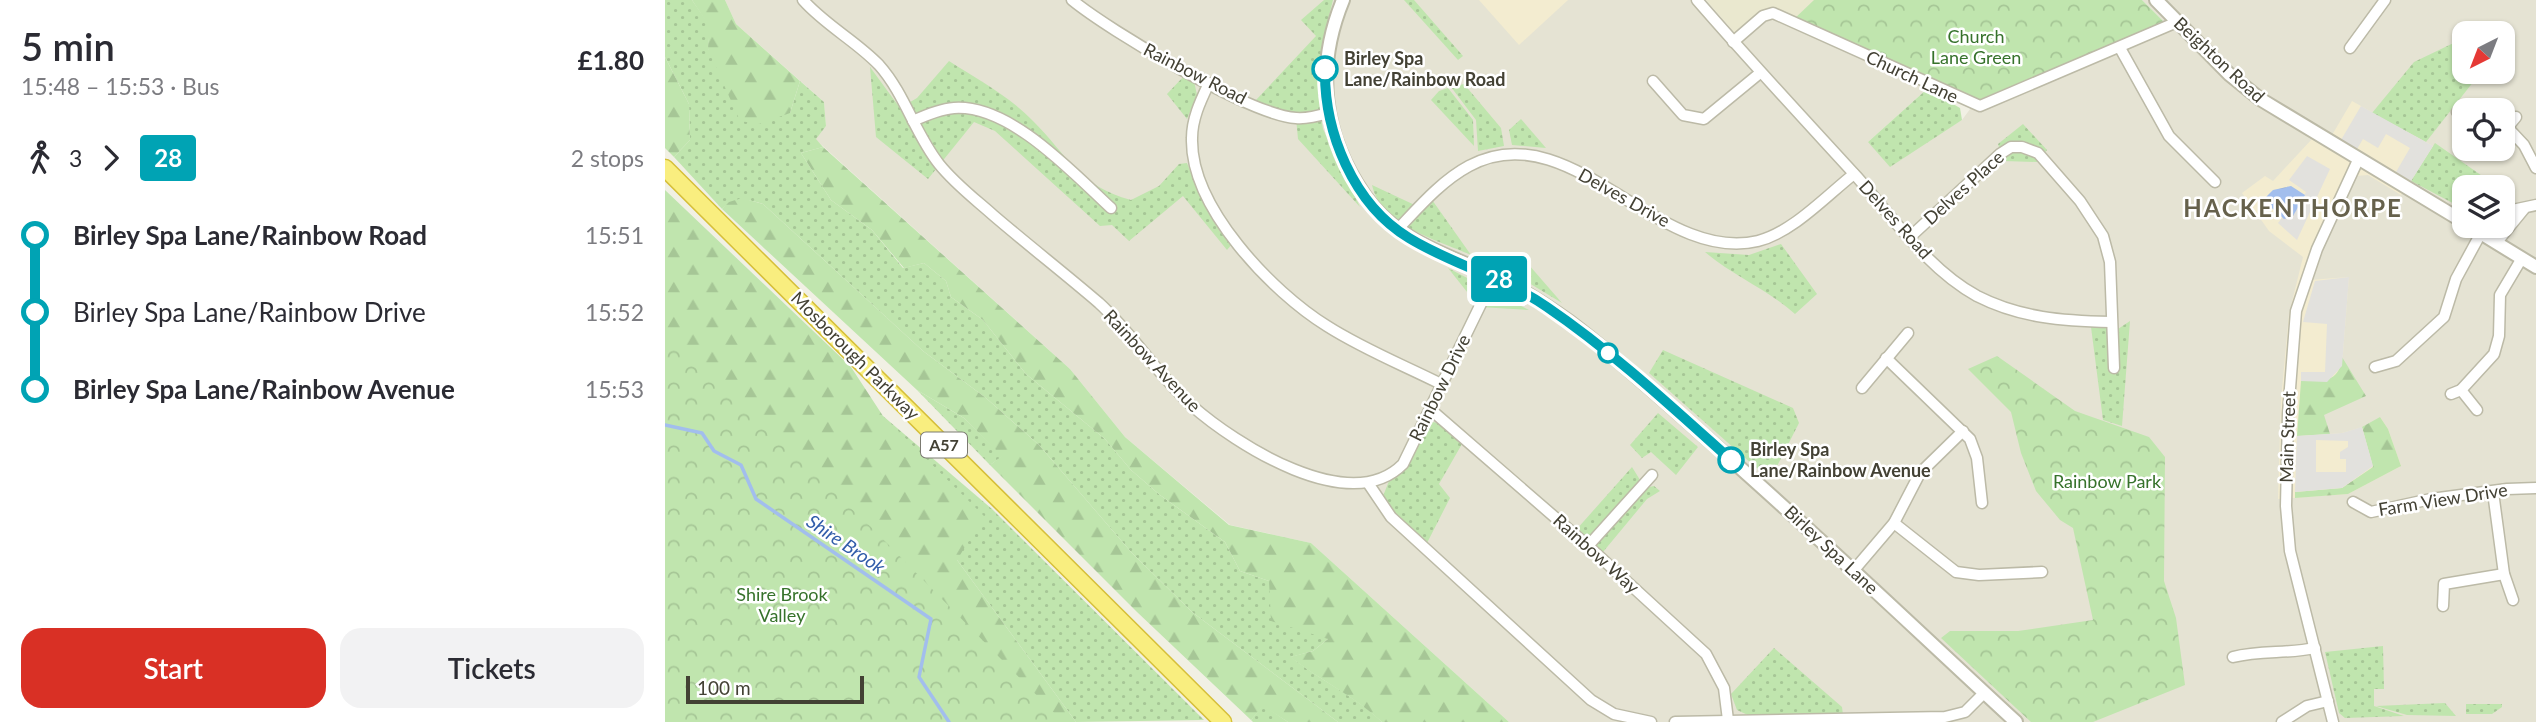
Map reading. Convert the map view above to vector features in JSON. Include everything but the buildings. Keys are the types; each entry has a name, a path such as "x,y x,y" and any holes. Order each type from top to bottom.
{"highway":[{"name":"Mosborough Parkway","path":"665,167 1223,722"}],"street":[{"name":"Rainbow Avenue","path":"803,0 879,65 898,92 931,153 959,185 1100,305 1175,390 1211,421 1250,448 1309,474 1344,484 1368,484"},
{"name":"Rainbow Road","path":"1072,0 1119,33 1209,83 1277,114 1296,118 1328,113"},
{"name":"Birley Spa Lane","path":"1343,0 1333,23 1325,69 1328,113 1336,141 1353,176 1371,204 1397,230 1427,248 1494,276 1545,305 1593,340 1854,570 2016,722"},
{"name":"Delves Road","path":"1697,0 1910,237 1956,283 1995,304 2032,316 2063,321 2111,322"},
{"name":"Beighton Road","path":"2156,0 2252,94 2452,215"},
{"path":"2350,48 2385,0"},
{"name":"Church Lane","path":"1733,42 1763,16 1773,13 1980,106 2176,22"},
{"path":"2120,48 2169,136 2215,183"},
{"path":"1653,81 1683,115 1704,119 1761,73"},
{"path":"1209,83 1198,105 1193,128 1193,156 1206,195 1231,234 1273,281 1308,314 1351,340 1441,384"},
{"path":"913,121 954,108 987,113 1005,121 1047,151 1111,208"},
{"path":"2515,138 2524,145 2536,168"},
{"name":"Delves Place","path":"1910,237 2000,154 2011,147 2030,148 2042,157 2080,201 2103,236 2110,262 2111,322"},
{"name":"Delves Drive","path":"1397,230 1469,166 1496,158 1521,156 1561,165 1583,173 1688,233 1726,243 1742,244 1772,236 1853,174"},
{"name":"Main Street","path":"2333,722 2294,574 2286,506 2294,326 2311,266 2358,160"},
{"path":"2515,210 2536,205"},
{"path":"2497,243 2524,209"},
{"path":"2375,367 2396,361 2444,317 2456,279 2478,238"},
{"path":"2489,238 2536,267"},
{"path":"2477,410 2456,392 2494,354 2499,336 2498,302 2522,258"},
{"name":"Rainbow Drive","path":"1368,484 1389,476 1403,464 1494,276"},
{"path":"2111,322 2114,368"},
{"path":"1862,388 1908,333"},
{"path":"1887,358 1963,431 1977,458 1982,503"},
{"name":"Rainbow Way","path":"1430,409 1588,545 1706,654 1724,688 1728,720"},
{"path":"1854,570 1894,523 1920,473 1963,431"},
{"path":"1588,545 1652,475"},
{"path":"1368,484 1391,517 1591,700 1614,714 1651,722"},
{"name":"Farm View Drive","path":"2353,502 2371,512 2411,502 2536,488"},
{"path":"2493,492 2504,574 2513,600"},
{"path":"1894,523 1956,572 1979,575 2042,572"},
{"path":"2443,606 2444,584 2504,574"},
{"path":"2234,657 2254,651 2287,654 2315,648"},
{"path":"1675,722 1945,717 1965,712 1984,693"},
{"path":"2282,722 2307,706 2328,701"}],"shaded area":[{"path":"725,0 1706,0 1734,32 1771,9 1932,81 1927,89 1868,142 1929,140 1962,120 1976,101 2026,83 2164,22 2142,0 2536,0 2536,722 1509,722 1311,543 1230,525 1125,437 1070,369 815,139 826,126 824,102 736,24"},
{"path":"1479,0 1568,0 1519,45"},
{"path":"1706,0 1815,0 1794,19 1771,9 1734,32"},
{"path":"2352,101 2433,146 2401,195 2368,175 2356,176 2351,183 2310,280 2349,277 2342,366 2297,436 2342,433 2370,425 2380,417 2388,429 2401,466 2348,494 2278,499 2281,400 2289,314 2303,257 2269,231 2242,193 2265,176 2273,181 2312,139 2325,147"},
{"path":"2361,106 2433,146 2411,181 2396,172 2410,148 2386,134 2378,148 2363,139 2357,149 2341,140"},
{"path":"2307,156 2330,169 2297,240 2278,223 2282,218 2293,216 2306,192 2289,180"},
{"path":"2349,277 2342,366 2327,382 2301,381 2301,372 2325,372 2327,324 2303,322 2315,281"},
{"path":"2362,427 2373,466 2342,488 2295,492 2297,436 2342,433","holes":["2316,440 2348,441 2348,447 2340,452 2340,459 2346,459 2346,472 2316,472"]}],"green space":[{"path":"665,0 692,0 710,26 708,49 790,113 800,81 824,102 826,126 816,139 823,147 801,153 831,200 872,230 903,268 924,263 946,281 951,297 983,320 1026,374 1105,439 1131,470 1160,495 1225,542 1240,571 1269,581 1328,639 1313,651 1291,657 1382,722 1338,722 1192,612 1131,552 1039,445 986,398 923,351 763,204 741,200 722,209 674,157 690,140 689,104 665,57"},
{"path":"692,0 725,0 736,24 800,81 790,113 759,124 740,121 708,49 709,26"},
{"path":"1324,0 1333,0 1319,80 1320,112 1323,129 1360,207 1298,139 1296,118 1256,100 1316,36 1301,20"},
{"path":"1404,0 1414,0 1463,56 1458,60"},
{"name":"Church Lane Green","path":"1814,0 2142,0 2164,22 1976,101 1794,19"},
{"path":"2452,44 2452,84 2472,84 2461,98 2452,98 2452,109 2426,142 2372,113 2414,62"},
{"path":"665,57 689,104 690,140 674,157 665,148"},
{"path":"949,61 1014,104 1086,178 1113,194 1131,200 1159,186 1179,164 1187,163 1200,195 1232,244 1227,250 1183,196 1129,241 1112,225 1100,226 995,131 974,122 928,179 876,137 870,67 900,108 917,98"},
{"path":"1184,76 1194,81 1197,95 1187,119 1167,94"},
{"path":"1464,84 1501,128 1504,146 1478,151 1476,120 1451,87"},
{"path":"1448,88 1473,120 1474,146 1431,100 1439,91"},
{"path":"1927,89 1960,108 1962,120 1890,167 1868,142"},
{"path":"1521,119 1546,148 1512,145 1509,130"},
{"path":"2023,124 2047,150 2037,162 2003,161 1998,144"},
{"path":"2435,143 2452,155 2452,161 2461,161 2481,175 2452,175 2452,203 2411,181"},
{"path":"823,147 1070,369 1125,437 1229,525 1311,543 1509,722 1382,722 1290,657 1313,651 1328,639 1271,621 1269,581 1240,571 1225,542 1160,495 1131,470 1105,439 1026,374 983,320 951,297 946,281 924,263 904,268 872,230 831,200 801,153"},
{"path":"1372,185 1419,207 1430,197 1471,255 1413,230 1399,221 1377,199"},
{"name":"Shire Brook Valley","path":"665,190 851,367 883,416 984,516 957,560 1076,722 665,722"},
{"path":"742,198 763,204 923,351 986,398 1039,445 1131,552 1192,612 1338,722 1288,722 1263,706 1251,720 1137,612 990,465 1002,456 964,418 917,390 722,209 729,202"},
{"path":"1781,244 1817,294 1795,314 1705,252 1749,255"},
{"path":"1523,258 1562,303 1509,271"},
{"path":"1448,268 1529,310 1479,307"},
{"path":"2130,321 2122,426 2103,420 2091,327 2118,329"},
{"name":"Shire Brook Valley","path":"665,334 872,528 1063,722 665,722"},
{"path":"1663,350 1793,408 1799,423 1770,480 1649,373"},
{"name":"Rainbow Park","path":"1997,356 2075,411 2149,437 2165,457 2164,581 2176,618 2185,685 2093,722 2031,722 1941,638 1950,631 2018,631 2093,620 2073,528 2060,520 2036,491 2021,453 2011,412 1968,369"},
{"path":"2342,357 2366,396 2324,415 2330,434 2297,436 2301,381 2329,379 2338,372"},
{"path":"917,390 964,418 1003,456 990,465"},
{"path":"1658,413 1698,447 1676,475 1651,452 1642,458 1630,445"},
{"path":"883,416 992,509 1204,720 1076,722 957,560"},
{"path":"2380,417 2388,429 2401,466 2348,494 2295,498 2295,492 2342,488 2373,467 2362,427"},
{"path":"1432,422 1439,423 1462,444 1439,484 1450,498 1427,543 1390,508 1383,496 1389,481 1402,472"},
{"path":"1632,467 1645,488 1654,486 1660,491 1647,499 1603,552 1576,530"},
{"path":"2383,646 2384,689 2374,689 2374,706 2404,716 2345,718 2339,713 2325,652"},
{"path":"1774,648 1842,707 1843,715 1750,716 1737,710 1731,694"},
{"path":"2445,703 2456,716 2407,715 2376,706"},
{"path":"2466,704 2502,704 2502,707 2492,714 2466,714"},
{"path":"1263,705 1288,722 1253,722 1251,720"}],"water":[{"path":"2291,186 2305,195 2293,216 2284,219 2263,200 2273,190"}],"waterway":[{"name":"Shire Brook","path":"665,425 702,433 714,451 741,465 756,499 931,619 919,677 949,722"}],"bus line":[{"name":"28","path":"1325,69 1328,113 1341,154 1365,196 1386,220 1410,239 1504,281 1545,305 1642,381 1731,460"}],"place":[{"name":"Birley Spa Lane/Rainbow Road","path":"1325,69"},
{"name":"Birley Spa Lane/Rainbow Avenue","path":"1731,460"}],"district":[{"name":"HACKENTHORPE","path":"2293,209"}]}
